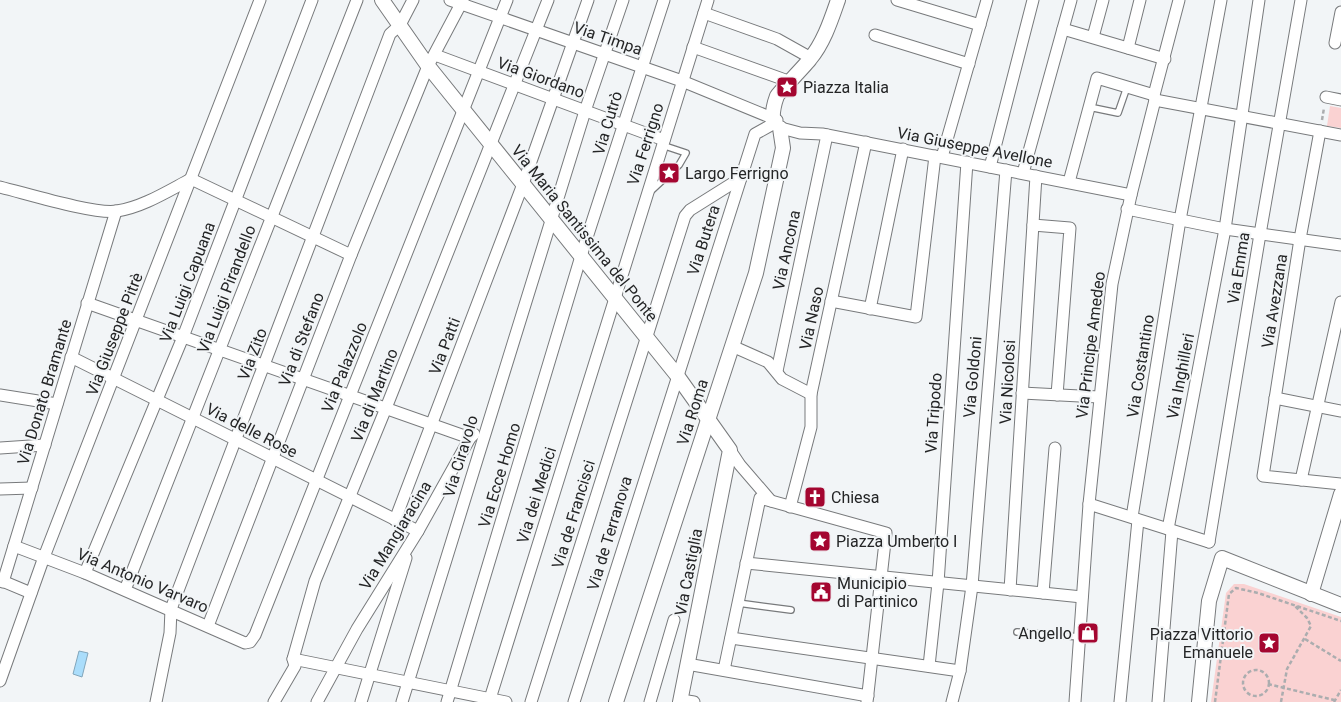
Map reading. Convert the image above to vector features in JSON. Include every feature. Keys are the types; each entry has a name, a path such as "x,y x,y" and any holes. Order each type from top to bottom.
{"street":[{"name":"Via Giuseppe Pitrè","path":"0,681 44,557 260,0"},
{"name":"Via Luigi Capuana","path":"85,573 184,337 312,0"},
{"name":"Via Luigi Pirandello","path":"125,590 357,0"},
{"name":"Via Maria Santissima del Ponte","path":"382,0 400,25 431,60 464,111 676,374 740,465 760,486 765,500"},
{"name":"Via Zito","path":"156,702 170,634 171,609 390,34 400,25 414,0"},
{"name":"Via Palazzolo","path":"255,636 507,0"},
{"name":"Via di Martino","path":"274,702 295,666 293,659 315,581 492,145 548,0"},
{"name":"Via Patti","path":"396,520 523,184 588,0"},
{"name":"Via Ciravolo","path":"402,702 585,111 623,0"},
{"name":"Via Cutrò","path":"582,256 664,0"},
{"name":"Via Ferrigno","path":"614,298 708,0"},
{"path":"777,123 778,94 811,58 829,26 838,0"},
{"path":"897,0 980,25"},
{"path":"831,301 916,317 938,157 969,64 987,0"},
{"path":"990,167 1034,0"},
{"path":"1023,173 1071,0"},
{"path":"1093,37 1103,0"},
{"path":"1128,48 1140,0"},
{"name":"Via Principe Amedeo","path":"1075,702 1099,397 1112,284 1127,209 1179,0"},
{"name":"Via Costantino","path":"1120,702 1135,519 1180,220 1199,108 1221,0"},
{"name":"Via Inghilleri","path":"1158,702 1170,530 1225,229 1259,0"},
{"name":"Via Emma","path":"1209,542 1301,0"},
{"name":"Via Timpa","path":"458,1 536,31 682,81 754,109 777,123"},
{"name":"Via di Stefano","path":"208,626 351,255 431,60 458,1"},
{"path":"1335,43 1341,12"},
{"path":"704,13 777,39 811,58"},
{"path":"1063,29 1165,59"},
{"path":"875,35 969,64"},
{"path":"693,47 766,73 789,84"},
{"name":"Via Giordano","path":"431,60 479,72 624,125 663,142"},
{"path":"1069,182 1097,78 1155,97 1199,108 1341,135"},
{"name":"Via Giuseppe Avellone","path":"777,123 800,133 814,133 866,142 1131,195"},
{"name":"Via Butera","path":"676,374 755,134 777,123"},
{"name":"Via Roma","path":"616,702 758,264 783,148 777,123"},
{"name":"Via Avezzana","path":"1301,480 1263,476 1300,239 1320,131"},
{"name":"Via Ancona","path":"777,371 826,135"},
{"name":"Via Naso","path":"791,503 811,427 811,394 866,142"},
{"path":"870,309 903,150"},
{"name":"Via Tripodo","path":"930,666 938,583 967,162"},
{"name":"Via Goldoni","path":"952,702 960,671 972,586 1006,170"},
{"name":"Via Nicolosi","path":"1010,590 1036,176"},
{"name":"Via de Francisci","path":"532,702 685,216 690,210 740,178"},
{"path":"0,187 98,210 116,212 142,204 191,179 351,255"},
{"path":"1127,209 1225,229 1341,245"},
{"name":"Via Donato Bramante","path":"2,581 116,212"},
{"path":"1033,225 1070,228 1057,395"},
{"name":"Via Ecce Homo","path":"448,696 582,256"},
{"name":"Via dei Medici","path":"489,700 614,298"},
{"path":"1341,302 1301,480 1341,484"},
{"path":"88,303 470,438"},
{"path":"732,346 768,362 782,379 811,394"},
{"name":"Via delle Rose","path":"71,358 418,531"},
{"name":"Via de Terranova","path":"574,702 676,374"},
{"path":"1022,393 1099,397"},
{"path":"0,395 57,404"},
{"path":"1275,398 1341,411"},
{"name":"Via Mangiaracina","path":"317,702 357,629 411,543 470,438 487,423"},
{"path":"0,448 45,445"},
{"path":"1043,593 1055,448"},
{"name":"Via Castiglia","path":"685,701 688,664 730,450"},
{"path":"0,489 32,488"},
{"path":"1311,594 1341,494"},
{"path":"688,664 867,699 884,580 886,533 791,503 765,500 746,565 724,670"},
{"path":"1090,504 1209,542 1222,558 1341,605"},
{"path":"361,702 411,543"},
{"name":"Via Antonio Varvaro","path":"14,546 85,573 245,642 250,642 255,636"},
{"path":"1199,702 1209,601 1222,558"},
{"path":"746,565 884,580 938,583 1082,597"},
{"path":"2,581 31,593"},
{"path":"650,702 674,620"},
{"path":"730,638 960,671"},
{"path":"293,659 408,682 448,696 506,702"}],"lane":[{"path":"1089,107 1118,113 1126,87"},
{"path":"646,195 679,165 686,153 663,142"},
{"path":"738,602 790,610"},
{"path":"1017,632 1080,637"}],"path":[{"path":"1320,131 1336,97"},
{"path":"1215,702 1229,594 1232,591 1243,588 1341,621"},
{"path":"1281,702 1287,670 1311,626 1307,618 1294,604"},
{"path":"1305,639 1341,661"},
{"path":"1259,671 1266,676 1268,684 1262,695 1253,696 1246,692 1243,680 1248,673 1259,671"},
{"path":"1268,684 1334,701 1341,690"}],"shaded area":[{"path":"1330,106 1341,108 1341,128 1327,126"},
{"name":"Piazza Vittorio Emanuele","path":"1234,584 1244,584 1341,617 1341,702 1211,702 1226,593"}],"water":[{"path":"79,651 88,653 82,677 73,674"}],"place":[{"name":"Piazza Italia","path":"787,87"},
{"name":"Largo Ferrigno","path":"669,173"},
{"name":"Chiesa","path":"815,497"},
{"name":"Piazza Umberto I","path":"820,541"},
{"name":"Municipio di Partinico","path":"821,592"},
{"name":"Angello","path":"1088,633"},
{"name":"Piazza Vittorio Emanuele","path":"1269,643"}]}
